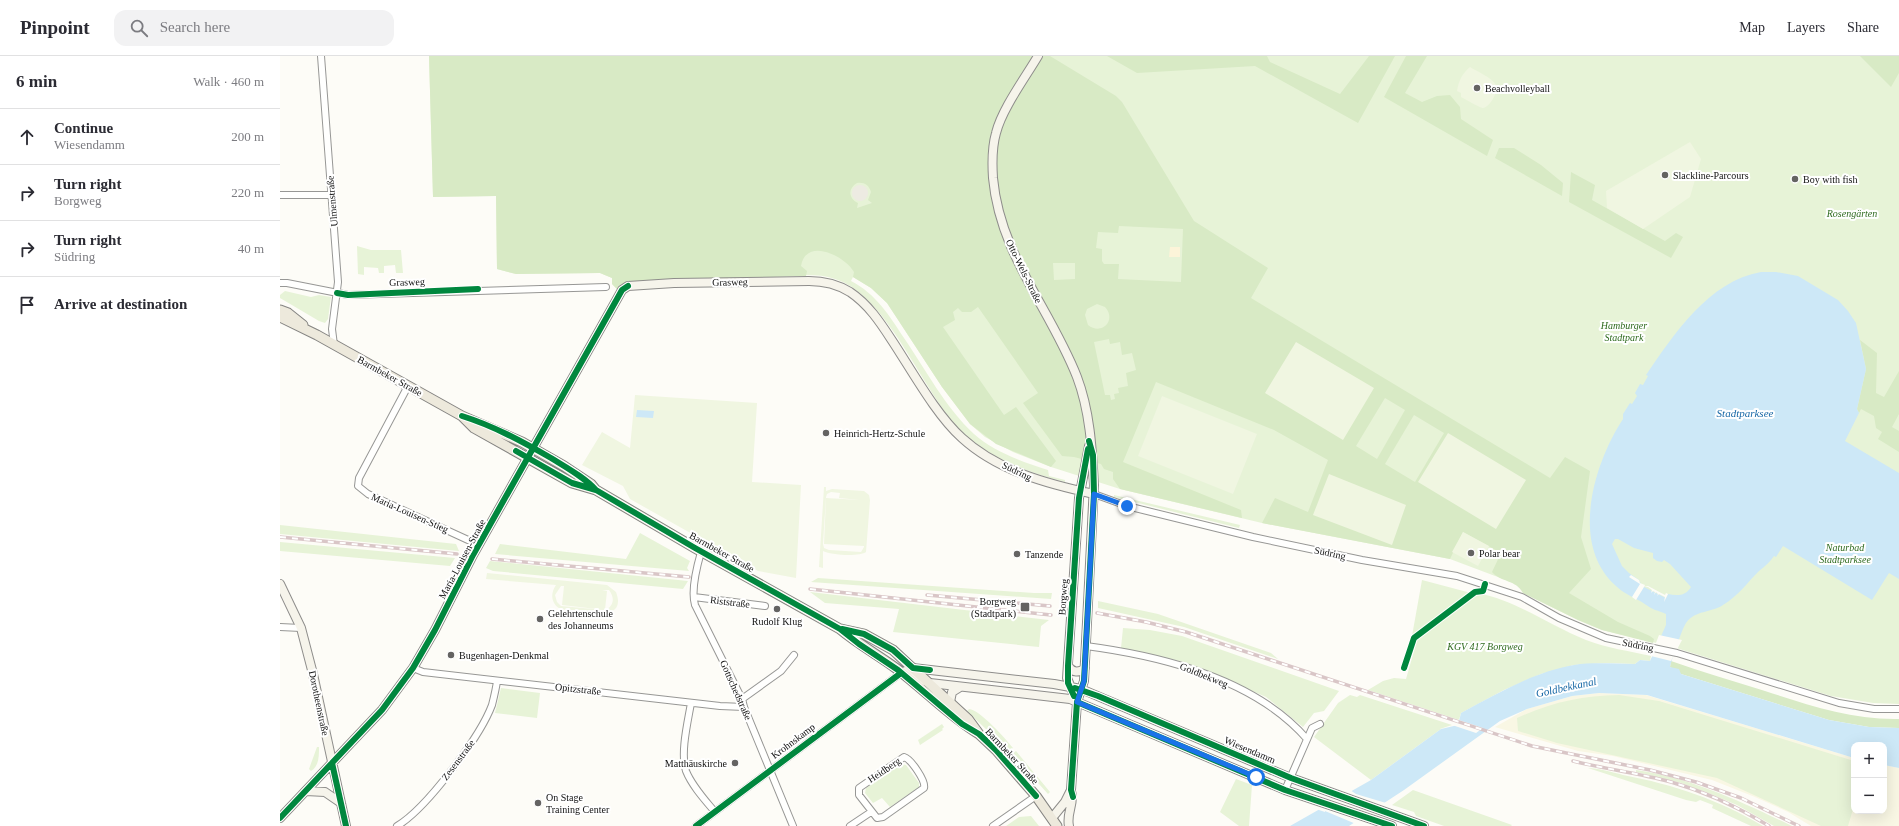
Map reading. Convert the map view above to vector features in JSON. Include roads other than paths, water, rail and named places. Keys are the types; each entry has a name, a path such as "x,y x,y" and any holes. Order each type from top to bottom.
{"main road":[{"name":"Barmbeker Straße","path":"280,310 291,315 317,335"},
{"name":"Barmbeker Straße","path":"280,317 317,335 464,417 510,436 534,449 575,473 591,484 596,490"},
{"name":"Barmbeker Straße","path":"464,417 474,428 572,483 596,490 701,552 840,629 859,644 902,673 962,724 979,734"},
{"name":"Barmbeker Straße","path":"840,629 864,634 893,650 930,683 968,719 979,734 996,750 1036,796 1057,826"}],"street":[{"name":"Ulmenstraße","path":"321,56 330,195 334,210 337,293 332,329 334,345"},
{"name":"Otto-Wels-Straße","path":"1038,56 997,128 993,149 994,183 1002,223 1014,257 1060,341 1078,379 1087,416 1092,455 1094,494"},
{"path":"280,195 330,195"},
{"name":"Grasweg","path":"628,286 674,283 809,281 832,284"},
{"name":"Grasweg","path":"280,283 287,283 348,295 606,286"},
{"name":"Südring","path":"832,284 850,292 876,316 940,413 961,438 986,457 1040,481 1094,494 1127,506 1247,536 1362,560 1457,576 1522,598 1559,618 1606,638 1677,653 1833,702 1869,708 1899,709"},
{"name":"Maria-Louisen-Straße","path":"280,818 382,710 413,668 435,630 479,545 622,290 628,286"},
{"name":"Maria-Louisen-Stieg","path":"408,386 359,478 358,486 368,494 479,545"},
{"name":"Otto-Wels-Straße","path":"1079,491 1090,441"},
{"name":"Borgweg","path":"1077,702 1067,678 1079,491"},
{"name":"Borgweg","path":"1069,826 1068,818 1073,797 1071,790 1077,702 1084,681 1085,668 1094,494"},
{"path":"1078,509 1081,505 1086,505 1093,510"},
{"name":"Gottschedstraße","path":"701,552 694,597 696,605 742,699 793,826"},
{"name":"Dorotheenstraße","path":"280,584 301,628 314,674 346,826"},
{"name":"Riststraße","path":"694,597 765,606"},
{"path":"280,627 301,628"},
{"name":"Goldbekweg","path":"1086,646 1125,651 1161,659 1211,677 1270,706 1294,724 1307,739"},
{"path":"742,699 781,671 794,655"},
{"path":"1068,666 1077,672 1085,668"},
{"name":"Opitzstraße","path":"413,668 424,672 497,681 735,708 744,707"},
{"name":"Krohnskamp","path":"696,826 902,673 913,668"},
{"name":"Wiesendamm","path":"913,668 1070,686 1081,689 1291,778 1424,826"},
{"path":"902,673 930,683 1058,697 1077,702 1285,790 1324,802 1389,826 1394,815"},
{"name":"Zesenstraße","path":"397,826 430,796 476,737 491,706 497,681"},
{"path":"950,702 952,692 960,687"},
{"path":"691,702 684,754 685,766 690,778 715,812"},
{"path":"1285,790 1312,728 1320,724"},
{"name":"Heidberg","path":"901,758 907,758 924,782 924,788 883,817 877,818 871,812 859,794 861,786 901,758"},
{"name":"Borgweg","path":"1052,818 1065,802 1071,790"},
{"path":"306,791 325,792 340,803"},
{"path":"993,826 1036,796"},
{"path":"850,826 871,812"}],"water":[{"name":"Stadtparksee","path":"1761,272 1776,272 1798,276 1838,300 1856,323 1866,369 1857,409 1859,413 1845,441 1899,473 1899,579 1889,573 1872,600 1783,546 1776,557 1774,556 1738,593 1728,601 1718,608 1694,616 1686,623 1670,667 1679,669 1681,674 1829,720 1869,727 1899,728 1899,768 1887,766 1887,742 1851,742 1851,757 1647,695 1599,693 1572,696 1527,709 1500,721 1404,790 1349,826 1290,826 1371,780 1441,729 1458,725 1461,713 1516,684 1559,668 1574,665 1596,663 1635,664 1640,660 1650,661 1666,625 1666,614 1652,609 1628,595 1616,586 1602,569 1593,549 1590,527 1591,504 1596,480 1603,458 1612,437 1623,419 1623,414 1630,403 1632,404 1637,396 1635,393 1640,384 1643,385 1648,376 1646,375 1668,343 1694,312 1725,286 1742,277","holes":["1615,539 1618,539 1634,548 1653,553 1653,558 1657,561 1662,562 1664,560 1670,564 1691,587 1689,590 1684,594 1668,594 1666,598 1642,586 1639,580 1622,566 1612,544"]},
{"path":"637,410 654,411 653,418 636,417"}],"railway":[{"path":"280,537 457,554"},
{"path":"492,559 689,577"},
{"path":"810,589 1051,615"},
{"path":"927,595 1050,606"},
{"path":"1097,613 1146,622 1186,632 1532,746 1650,770 1696,782 1741,798 1799,826"},
{"path":"1573,761 1647,776 1697,790 1722,801 1769,826"}],"place":[{"name":"Beachvolleyball","path":"1477,88"},
{"name":"Slackline-Parcours","path":"1665,175"},
{"name":"Boy with fish","path":"1795,179"},
{"name":"Heinrich-Hertz-Schule","path":"826,433"},
{"name":"Polar bear","path":"1471,553"},
{"name":"Tanzende","path":"1017,554"},
{"name":"Borgweg (Stadtpark)","path":"1025,607"},
{"name":"Rudolf Klug","path":"777,609"},
{"name":"Gelehrtenschule des Johanneums","path":"540,619"},
{"name":"Bugenhagen-Denkmal","path":"451,655"},
{"name":"Matthäuskirche","path":"735,763"},
{"name":"On Stage Training Center","path":"538,803"}],"park label":[{"name":"Rosengärten","path":"1852,213"},
{"name":"Hamburger Stadtpark","path":"1624,330"},
{"name":"Naturbad Stadtparksee","path":"1845,552"},
{"name":"KGV 417 Borgweg","path":"1485,646"}],"water label":[{"name":"Goldbekkanal","path":"1566,687"}]}
